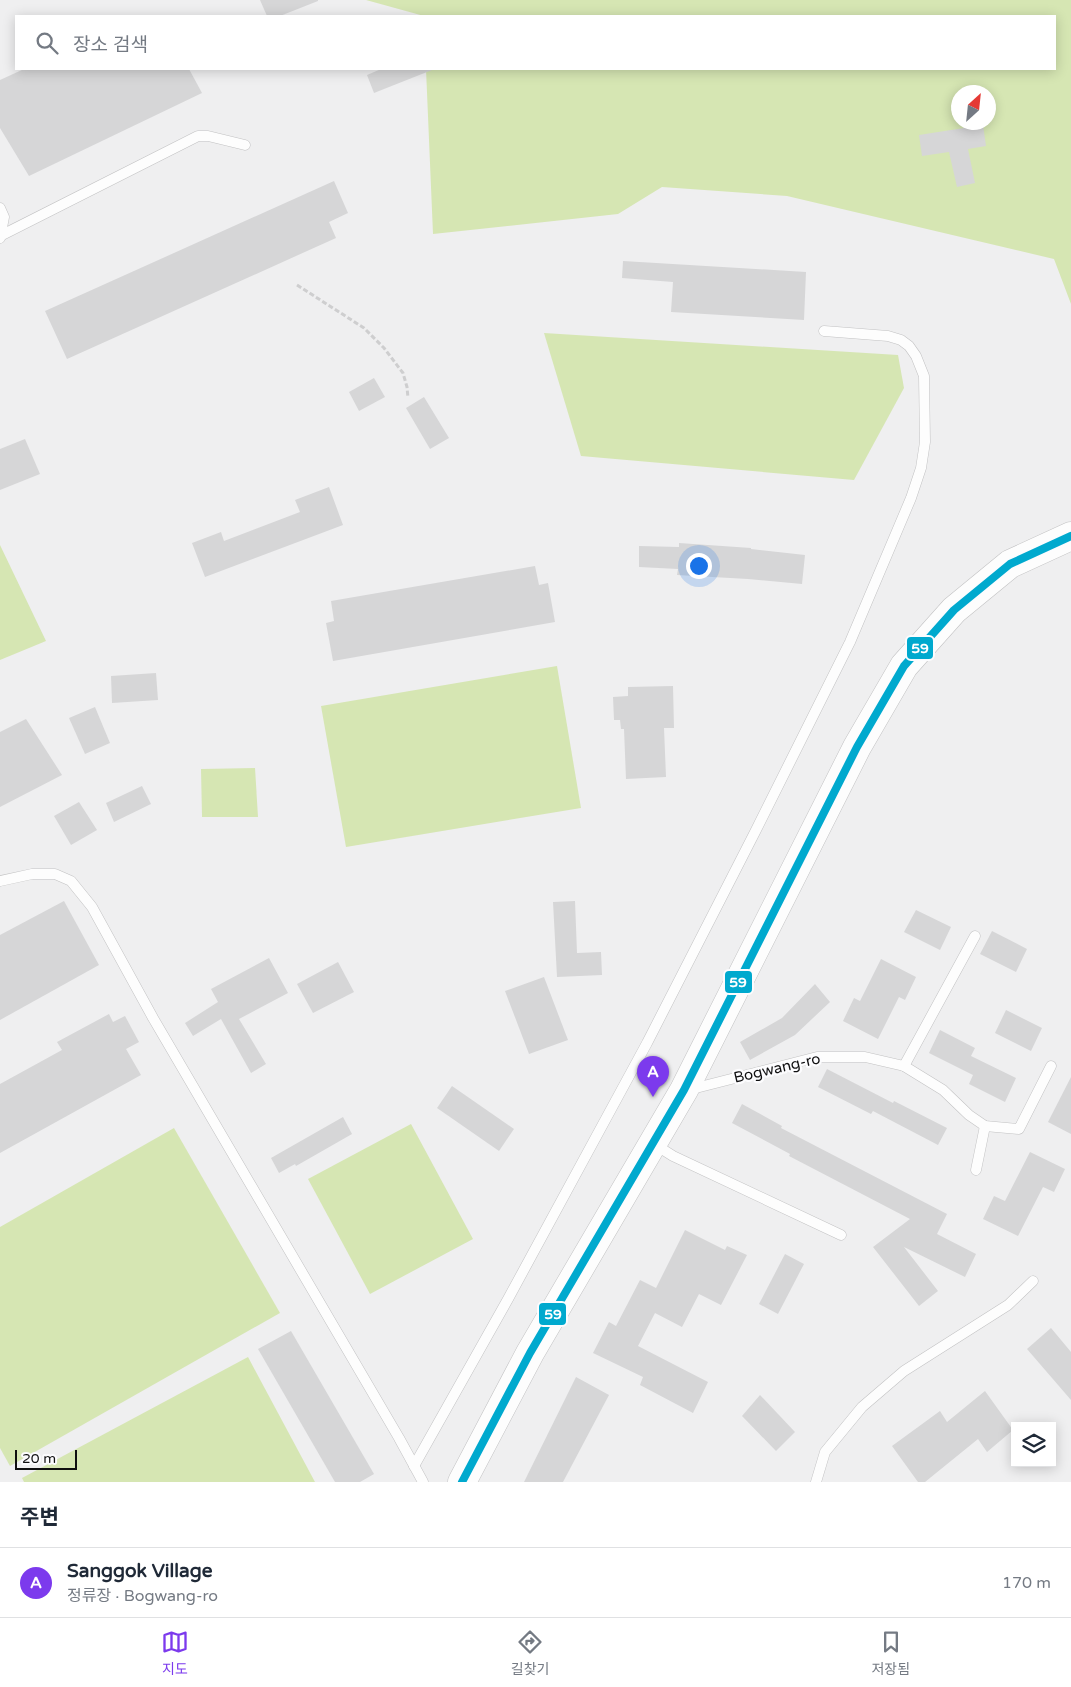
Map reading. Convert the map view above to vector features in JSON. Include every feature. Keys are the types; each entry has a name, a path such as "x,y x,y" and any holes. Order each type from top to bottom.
{"main road":[{"path":"462,1482 530,1352 684,1090 857,747 904,666 954,610 1010,564 1071,536"}],"lane":[{"path":"1,237 198,136 208,136 245,145"},
{"path":"0,208 4,217 1,237"},
{"path":"414,1466 508,1299 647,1043 760,823 850,642 911,498 921,468 925,442 924,376 916,356 909,346 901,340 888,336 824,331"},
{"path":"0,881 32,874 55,874 72,882 92,907 153,1018 423,1482"},
{"path":"904,1066 975,936"},
{"name":"Bogwang-ro","path":"684,1090 817,1057 865,1057 904,1066 943,1090 969,1115 985,1126"},
{"path":"976,1170 985,1126 1019,1129 1051,1066"},
{"path":"653,1144 673,1156 841,1235"},
{"path":"816,1482 824,1452 862,1407 904,1370 1008,1305 1033,1281"}],"path":[{"path":"297,285 364,328 384,348 403,373 408,398"}],"green space":[{"path":"366,0 1071,0 1071,304 1054,259 787,196 662,187 618,214 433,234 426,70 1056,70 1056,15 420,15"},
{"path":"544,333 898,355 904,388 854,480 581,456"},
{"path":"0,545 46,641 0,660"},
{"path":"557,666 581,808 346,847 321,706"},
{"path":"255,768 258,817 202,817 201,769"},
{"path":"411,1124 473,1239 370,1294 308,1179"},
{"path":"174,1128 280,1313 10,1466 0,1448 0,1227"},
{"path":"248,1357 315,1482 24,1482 22,1478"}],"building":[{"path":"260,0 318,0 283,15 267,15"},
{"path":"22,70 190,70 202,93 29,176 0,128 0,80"},
{"path":"379,70 432,70 374,93 367,75"},
{"path":"951,130 984,130 986,146 968,149 975,183 957,187 949,152 922,156 919,135"},
{"path":"334,181 348,213 329,222 336,238 67,359 45,311"},
{"path":"623,261 806,272 804,320 671,312 673,282 622,278"},
{"path":"374,378 385,397 359,411 349,392"},
{"path":"424,397 449,438 430,449 406,408"},
{"path":"25,439 40,474 0,490 0,449"},
{"path":"329,487 343,525 205,577 192,543 221,532 224,541 300,512 295,500"},
{"path":"679,543 751,548 805,555 802,584 677,575 678,569 639,567 639,546 679,547"},
{"path":"535,566 539,585 548,583 555,622 333,661 326,623 334,621 331,601"},
{"path":"156,673 158,700 112,703 111,676"},
{"path":"673,686 674,728 664,728 666,777 626,779 624,729 621,729 620,720 614,720 613,697 628,696 628,687"},
{"path":"95,707 110,743 85,754 69,718"},
{"path":"26,719 62,775 0,807 0,732"},
{"path":"142,786 151,804 114,822 106,803"},
{"path":"79,802 97,830 71,845 54,816"},
{"path":"64,901 99,965 0,1020 0,935"},
{"path":"575,901 577,953 601,952 602,975 557,977 553,902"},
{"path":"916,910 951,927 940,950 904,932"},
{"path":"992,931 1027,949 1016,972 980,954"},
{"path":"269,958 288,993 239,1019 266,1064 251,1073 221,1019 193,1036 185,1023 218,1002 211,989"},
{"path":"881,959 916,977 905,1000 899,997 878,1039 843,1021 854,998 860,1001"},
{"path":"338,962 354,992 313,1013 297,984"},
{"path":"544,977 568,1040 529,1054 505,991"},
{"path":"815,984 830,1002 795,1035 750,1060 740,1042 782,1018"},
{"path":"1006,1010 1042,1028 1031,1051 995,1033"},
{"path":"109,1014 113,1022 125,1016 139,1042 126,1049 141,1075 0,1153 0,1084 62,1050 57,1042"},
{"path":"940,1030 975,1048 971,1056 1016,1078 1005,1102 969,1084 973,1075 929,1053"},
{"path":"827,1069 947,1128 938,1145 873,1111 871,1114 818,1087"},
{"path":"1071,1077 1071,1134 1048,1122"},
{"path":"452,1086 514,1129 499,1151 437,1108"},
{"path":"742,1104 782,1126 781,1128 947,1214 937,1234 976,1254 965,1277 904,1247 938,1291 919,1306 873,1247 910,1219 789,1156 790,1154 732,1123"},
{"path":"343,1117 352,1134 296,1166 295,1164 279,1173 271,1158"},
{"path":"1030,1152 1065,1169 1054,1192 1043,1187 1018,1236 983,1219 994,1196 1005,1201"},
{"path":"685,1230 725,1250 727,1246 747,1255 721,1305 699,1294 682,1327 655,1313 638,1346 708,1382 693,1413 640,1385 643,1377 593,1353 609,1322 616,1326 640,1280 656,1288"},
{"path":"785,1254 804,1264 778,1314 759,1304"},
{"path":"1051,1328 1071,1352 1071,1400 1027,1349"},
{"path":"291,1331 374,1474 360,1482 335,1482 258,1349"},
{"path":"576,1377 609,1395 563,1482 524,1482"},
{"path":"985,1391 1011,1427 1011,1432 987,1452 978,1439 925,1482 918,1482 892,1446 940,1411 947,1422"},
{"path":"760,1395 795,1432 776,1451 742,1416"}],"transit line":[{"name":"59","path":"462,1482 530,1353 684,1090 857,747 904,666 954,610 1010,564 1071,536"}],"place":[{"name":"Sanggok Village","path":"653,1097"}]}
